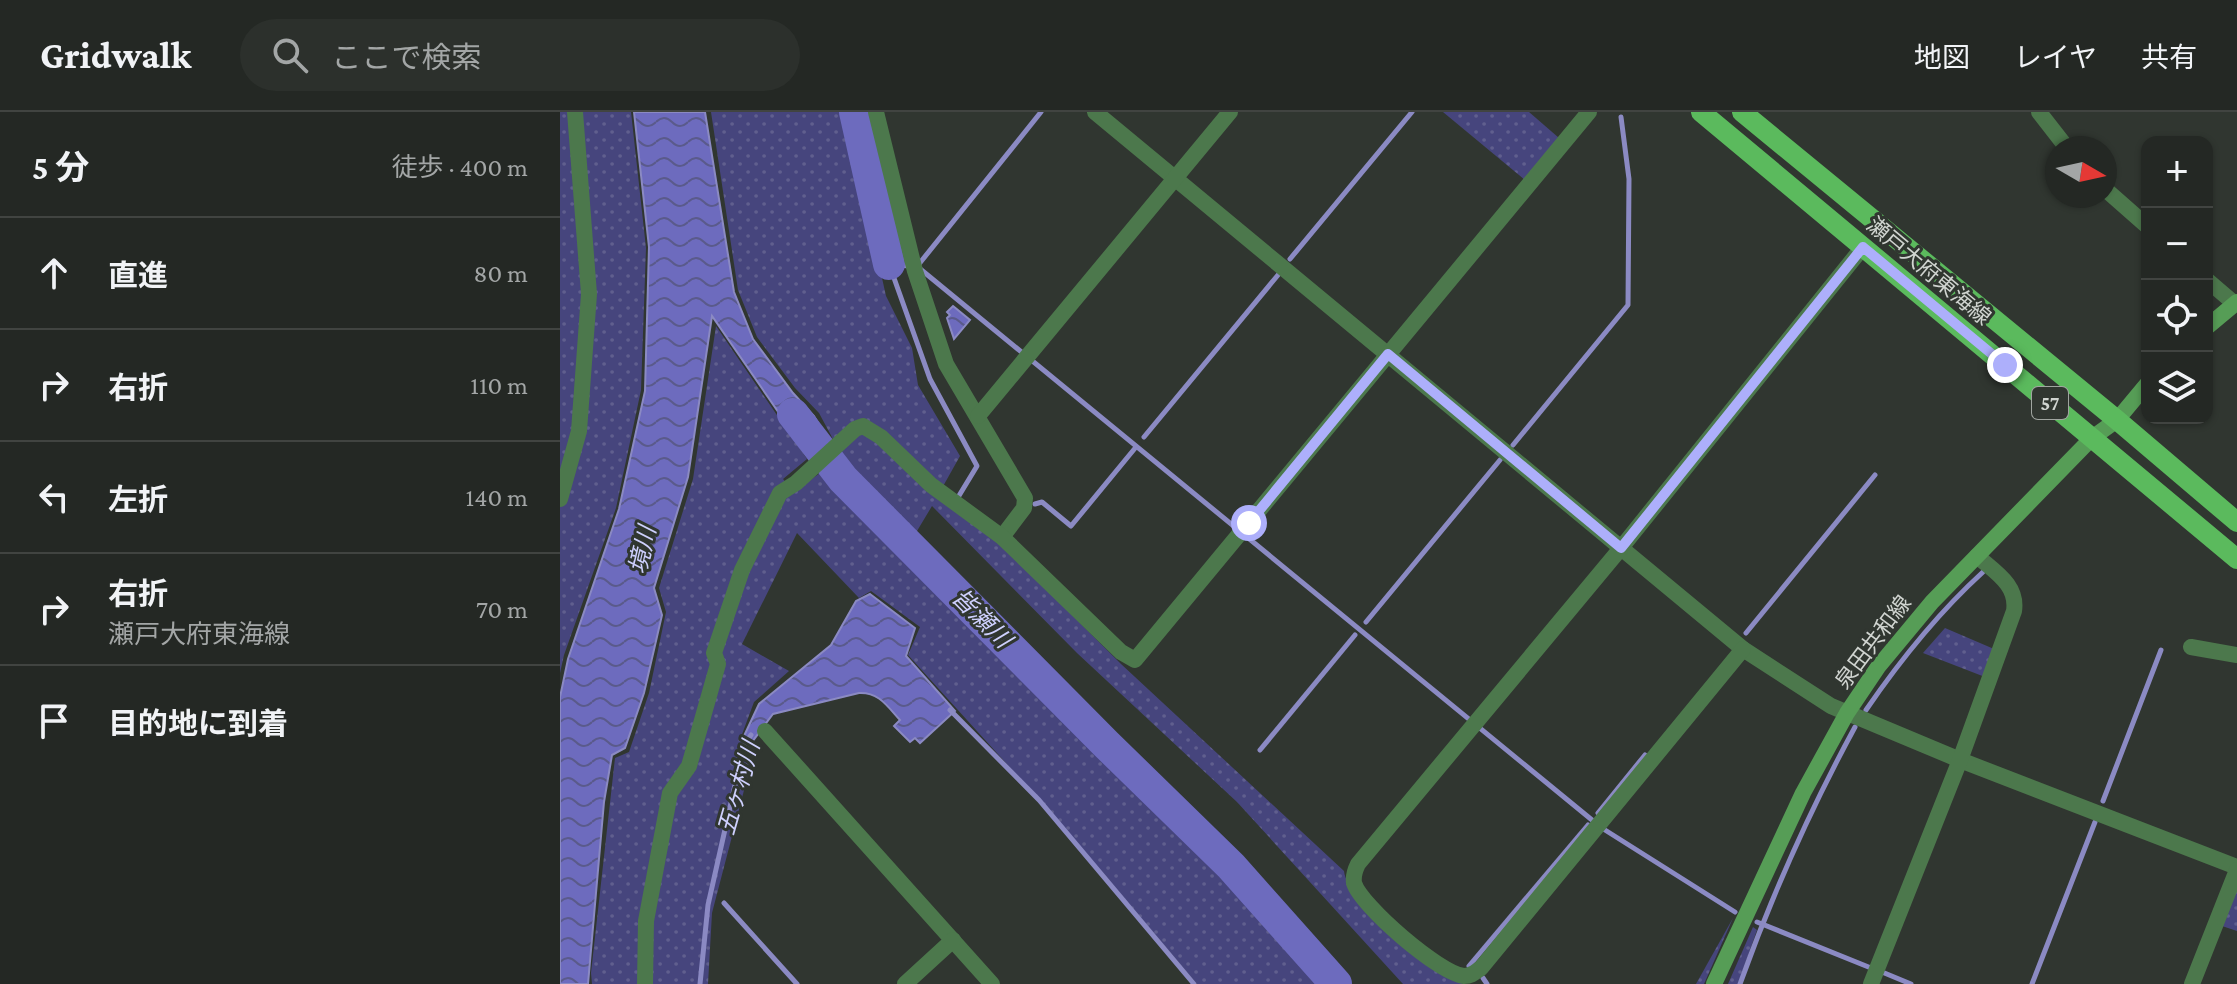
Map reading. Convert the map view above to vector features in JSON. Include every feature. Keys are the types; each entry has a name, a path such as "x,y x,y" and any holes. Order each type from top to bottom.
{"main road":[{"name":"瀬戸大府東海線","path":"1701,112 2237,559"},
{"name":"瀬戸大府東海線","path":"1742,112 2237,522"},
{"path":"2213,322 2236,303"},
{"name":"泉田共和線","path":"1714,984 1803,793 1847,713 1897,643 1932,602 2092,438 2117,420 2141,391"}],"street":[{"path":"560,499 579,431 589,294 575,112"},
{"path":"876,112 914,266 946,364 1025,498 1024,508 1002,537"},
{"path":"1095,112 1743,649 1831,706 2237,868 2192,984"},
{"path":"978,416 1230,112"},
{"path":"645,984 646,921 670,793 689,766 718,664 714,653 742,570 780,493 796,483 855,429 863,426 881,437 931,485 1002,537 1121,652 1135,660 1589,112"},
{"path":"2039,112 2058,136"},
{"path":"2117,200 2141,221"},
{"path":"1743,649 1481,968 1472,975 1462,976 1452,972 1401,936 1364,898 1354,883 1358,864 1621,548 1863,247"},
{"path":"2213,285 2236,303"},
{"path":"1871,984 1960,760 2014,611 2016,598 2011,588 1977,556"},
{"path":"2191,647 2237,655"},
{"path":"765,731 992,984"},
{"path":"905,984 953,940"}],"shaded area":[{"path":"560,112 631,112 646,248 641,390 616,508 560,673"},
{"path":"711,112 845,112 886,296 912,348 918,385 960,456 937,497 998,541 1121,664 1344,871 1360,899 1463,984 1403,984 1237,802 1077,653 932,506 914,536 841,454 819,413 795,388 757,337 738,290"},
{"path":"1443,112 1529,112 1559,138 1525,180"},
{"path":"716,326 807,459 783,479 794,492 820,473 1176,828 1317,984 1197,984 1064,827 908,655 920,627 871,591 859,598 797,533 742,644 789,671 754,702 741,737 755,748 712,913 708,984 592,984 615,758 629,752 649,693 666,612 659,588 693,479"},
{"path":"1945,628 1994,649 1985,677 1923,653"},
{"path":"2237,880 2237,931 2219,925"},
{"path":"1733,918 1704,984 1696,984"},
{"path":"1753,927 1757,930 1738,984 1728,984"}],"water":[{"name":"境川","path":"634,112 705,112 734,292 753,339 814,416 829,441 810,458 712,316 688,477 654,588 662,615 644,693 625,748 612,755 604,802 588,984 560,984 560,697 568,659 619,509 645,391 649,247"},
{"path":"953,306 970,320 954,339 947,318 950,315 947,312"},
{"path":"870,594 915,628 906,656 955,711 920,743 915,738 910,742 894,726 900,720 887,705 877,697 859,693 773,714 752,742 744,736 759,704 831,645 856,601"}],"waterway":[{"name":"五ヶ村川","path":"855,112 889,264"},
{"path":"919,264 1041,112"},
{"path":"1290,259 1412,112"},
{"path":"1513,445 1628,305 1629,179 1621,117"},
{"name":"五ヶ村川","path":"909,266 889,264 930,379 977,466 957,499"},
{"path":"919,268 1592,820"},
{"path":"1144,437 1278,275"},
{"name":"皆瀬川","path":"793,414 843,479 1231,866 1336,984"},
{"path":"1035,504 1042,502 1071,526 1136,447"},
{"path":"1366,622 1500,460"},
{"path":"1746,633 1875,475"},
{"path":"1866,710 1921,637 1983,572"},
{"path":"1260,750 1355,635"},
{"path":"2103,801 2161,650"},
{"path":"950,710 1039,800 1194,984"},
{"path":"1740,984 1793,853 1855,727"},
{"name":"五ヶ村川","path":"700,984 708,905 744,745 751,735"},
{"path":"1598,813 1645,755"},
{"path":"2032,984 2095,822"},
{"path":"1469,966 1588,825"},
{"path":"1605,830 1735,912"},
{"path":"724,903 797,984"},
{"path":"1757,922 1871,968"},
{"path":"1882,972 1911,984"},
{"path":"1483,978 1487,984"}],"route":[{"path":"1249,523 1388,354 1621,548 1863,247 2005,365"}]}
